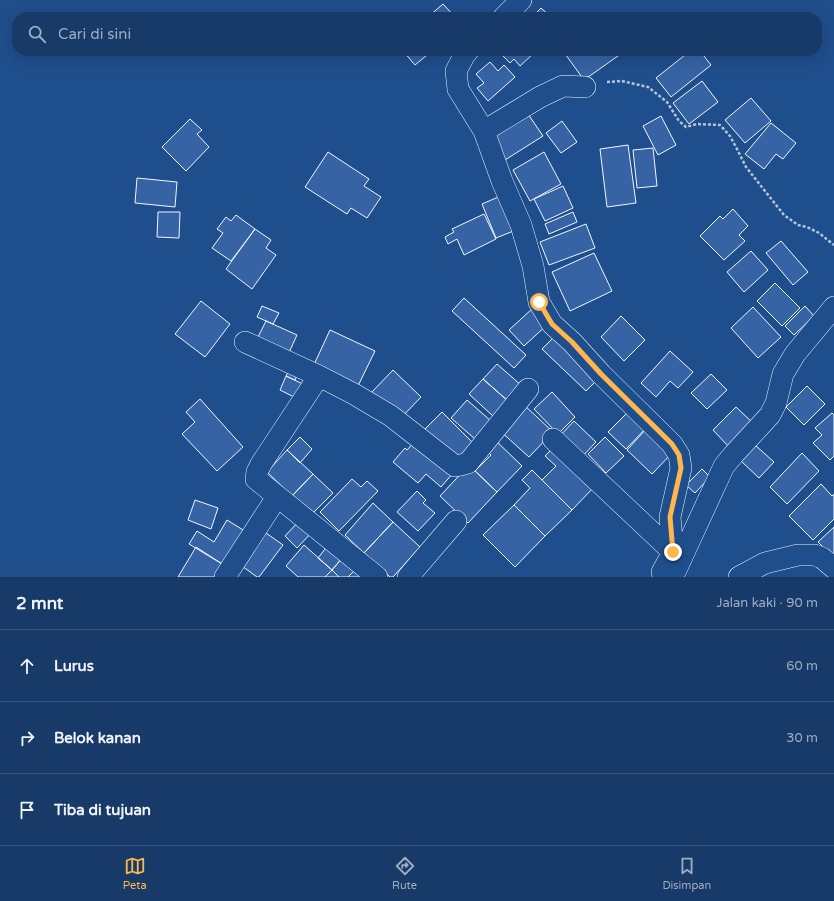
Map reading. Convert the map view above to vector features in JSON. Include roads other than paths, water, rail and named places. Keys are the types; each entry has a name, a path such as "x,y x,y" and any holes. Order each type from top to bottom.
{"street":[{"path":"509,12 521,0"},
{"path":"464,56 456,72 458,89 484,131 502,181 521,225 533,266 539,302 552,324 572,342 601,374 672,444 679,455 681,468 670,517 668,570"},
{"path":"484,131 540,97 563,86 585,87"},
{"path":"668,570 724,466 770,415 776,403 782,374 795,354 834,307"},
{"path":"245,342 354,394 391,416 455,466 468,463 528,389"},
{"path":"319,376 261,464 257,472 256,479 377,577"},
{"path":"553,439 668,570"},
{"path":"225,577 277,496"},
{"path":"408,577 456,521"},
{"path":"740,577 765,563 798,555 815,555 822,558 834,568"}]}
